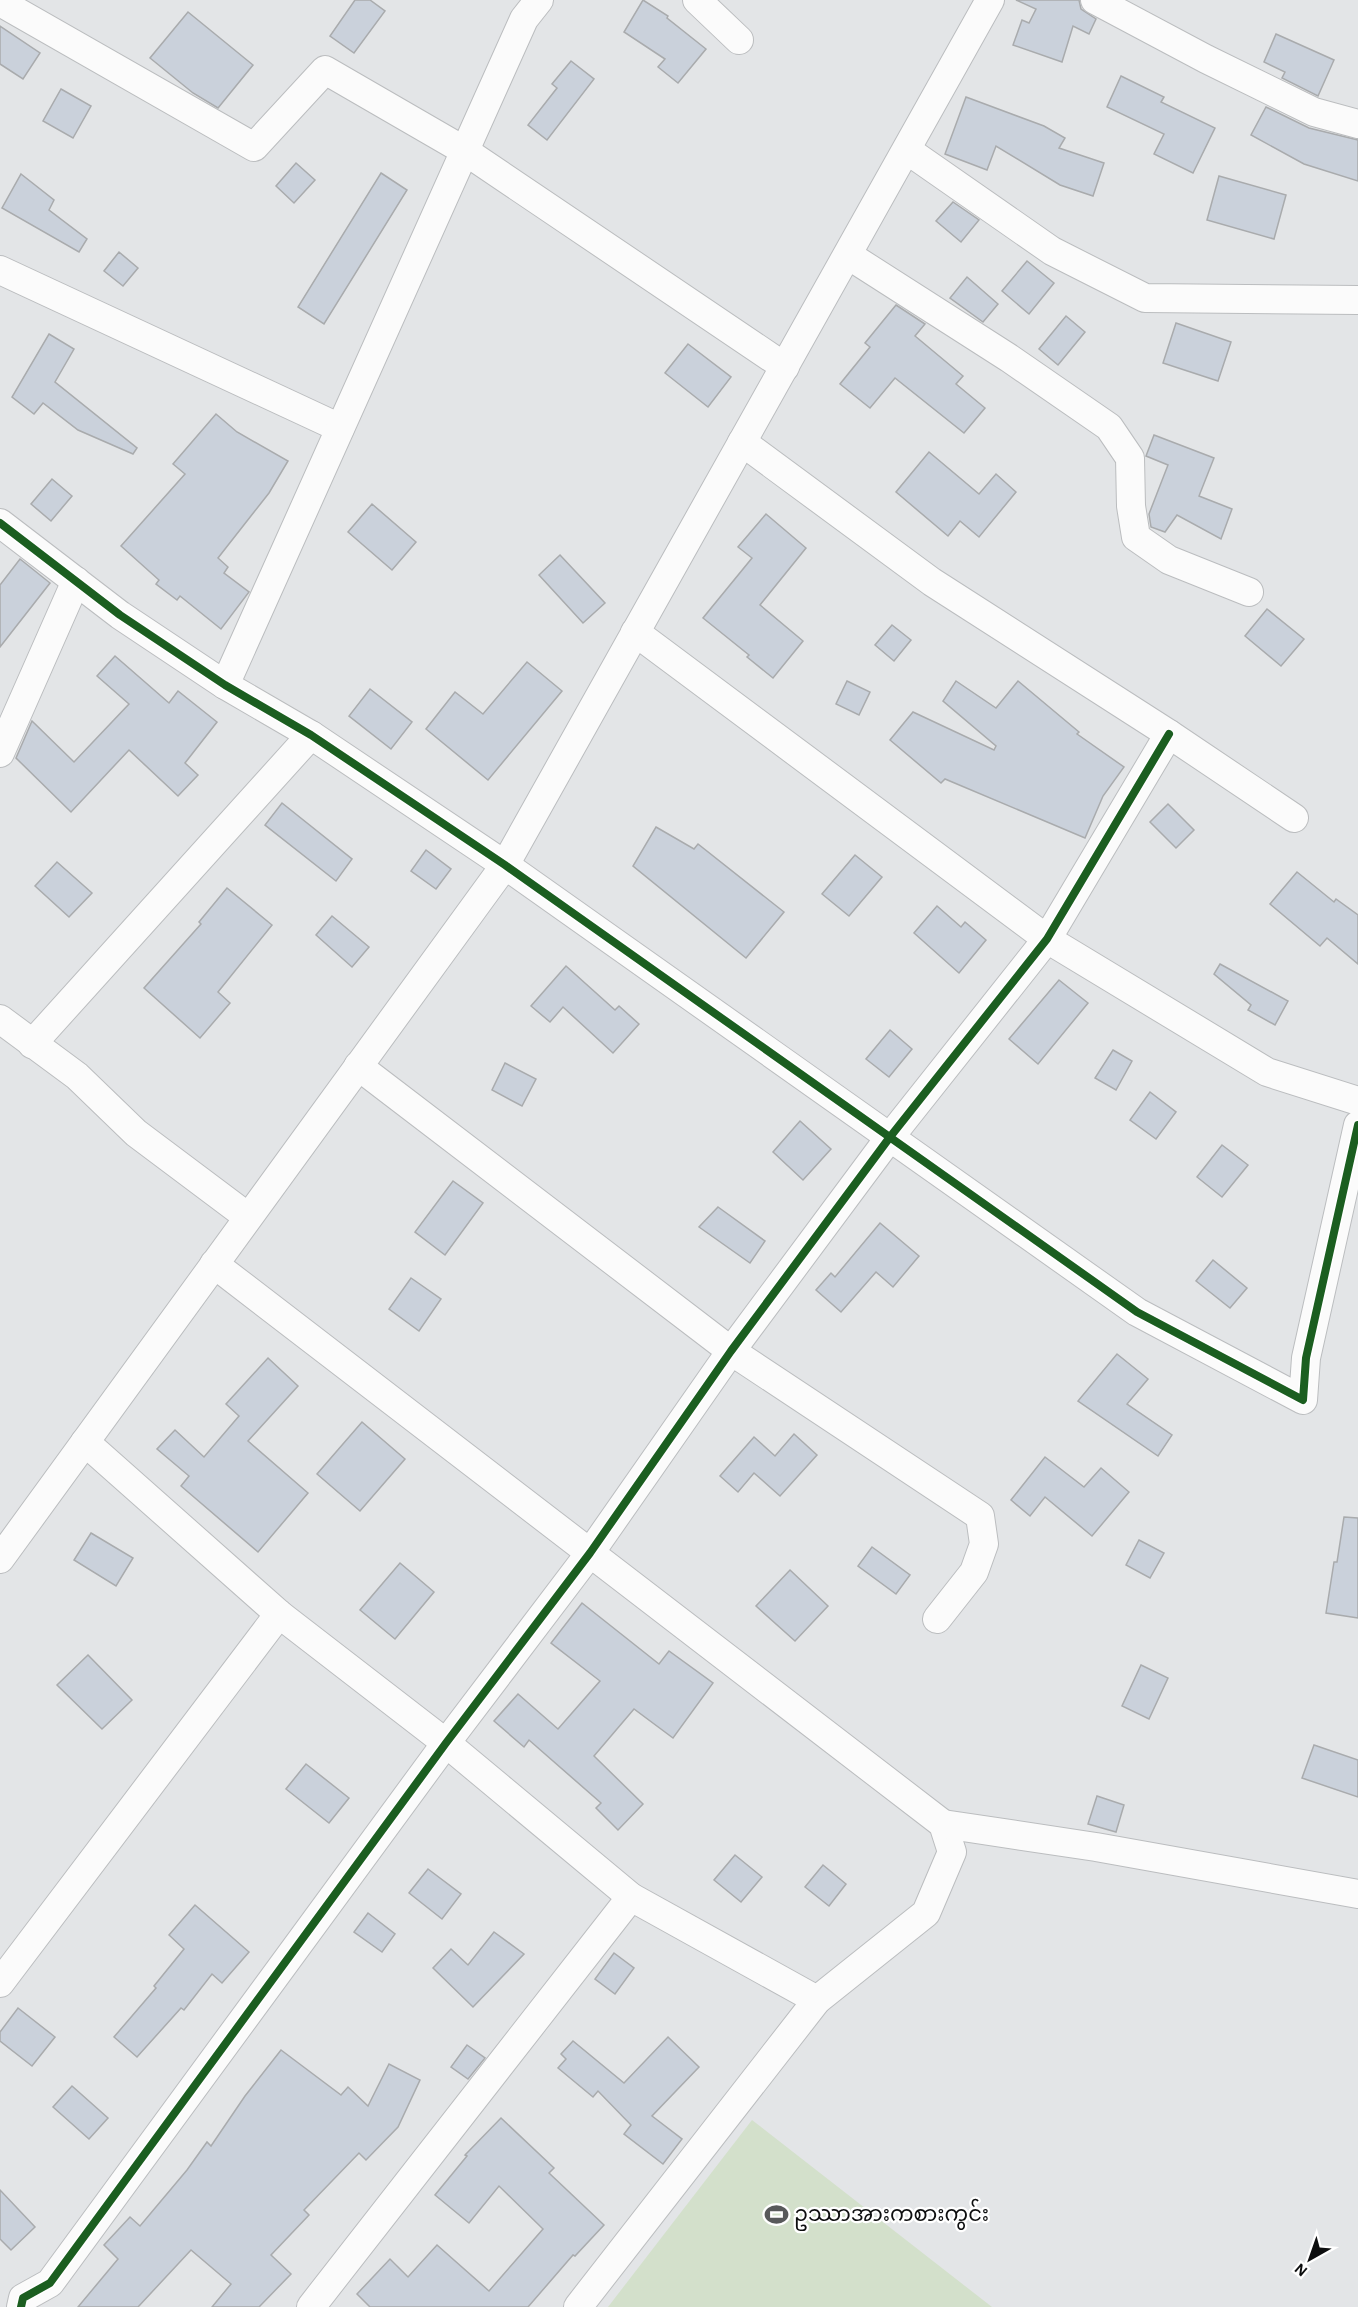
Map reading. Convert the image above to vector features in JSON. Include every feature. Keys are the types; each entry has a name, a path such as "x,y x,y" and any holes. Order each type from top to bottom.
{"street":[{"path":"225,685 524,19 539,0"},
{"path":"697,0 739,40"},
{"path":"0,1559 505,865 990,0"},
{"path":"1095,0 1206,59 1314,112 1358,124"},
{"path":"0,2 254,147 325,70 465,151 785,367"},
{"path":"907,150 1052,251 1145,298 1358,300"},
{"path":"848,255 1009,358 1109,427 1130,458 1131,506 1136,537 1169,560 1250,592"},
{"path":"0,270 340,428"},
{"path":"742,442 932,582 1169,734 1294,818"},
{"path":"0,523 120,615 225,685 311,735 505,865 1137,1312 1304,1400 1306,1358 1358,1125"},
{"path":"0,753 76,581"},
{"path":"636,632 1047,939 1267,1072 1358,1101"},
{"path":"21,2307 23,2298 50,2283 446,1743 590,1553 731,1351 890,1137 1047,939 1169,734"},
{"path":"32,1044 311,735"},
{"path":"0,1019 77,1077 136,1132 248,1217"},
{"path":"358,1066 731,1351 980,1516 984,1544 974,1572 937,1619"},
{"path":"214,1264 944,1824 1096,1847 1358,1894"},
{"path":"85,1442 279,1614 446,1743 631,1897 817,2000"},
{"path":"0,1983 279,1614"},
{"path":"578,2307 817,2000 926,1913 952,1852 944,1824"},
{"path":"311,2307 631,1897"}],"green space":[{"name":"ဥဿာ‌အားကစားကွင်း","path":"752,2120 992,2307 608,2307"}],"building":[{"path":"355,0 370,0 385,11 354,53 330,36"},
{"path":"643,0 668,16 667,18 706,49 678,83 658,67 665,59 624,32"},
{"path":"1016,0 1079,0 1081,9 1096,19 1089,34 1073,26 1062,62 1013,45 1022,20 1029,23 1036,9"},
{"path":"188,12 253,65 218,108 193,93 150,58"},
{"path":"0,26 40,53 23,79 0,64"},
{"path":"1276,34 1334,60 1318,96 1282,78 1285,72 1264,62"},
{"path":"571,61 594,79 547,140 528,125 557,88 552,84"},
{"path":"1121,76 1164,97 1161,102 1215,128 1193,173 1154,154 1164,134 1107,107"},
{"path":"61,89 91,106 73,138 43,121"},
{"path":"966,97 1044,126 1065,138 1059,148 1104,163 1093,196 1060,185 996,146 987,170 945,154"},
{"path":"1266,107 1309,128 1358,140 1358,181 1304,164 1251,135"},
{"path":"296,163 315,180 294,203 276,186"},
{"path":"381,173 407,190 324,324 298,307"},
{"path":"21,174 54,200 49,210 87,239 79,252 2,208"},
{"path":"1219,176 1286,195 1274,239 1207,220"},
{"path":"953,202 979,220 961,242 936,221"},
{"path":"119,252 138,268 123,286 104,271"},
{"path":"1027,261 1054,283 1029,314 1002,291"},
{"path":"967,277 998,304 983,322 950,298"},
{"path":"896,305 925,324 915,336 963,376 956,384 985,408 964,433 895,378 870,408 840,384 870,347 865,343"},
{"path":"1066,316 1085,332 1058,365 1039,349"},
{"path":"1176,323 1231,342 1218,381 1163,363"},
{"path":"49,334 74,349 55,382 137,448 133,454 78,430 43,403 34,414 12,397"},
{"path":"688,344 731,377 708,407 665,373"},
{"path":"216,414 237,432 288,461 269,493 218,558 228,567 224,573 249,592 221,629 180,596 177,600 156,584 159,580 121,546 185,474 173,464"},
{"path":"1154,435 1214,458 1199,496 1232,509 1221,539 1177,515 1165,532 1151,527 1149,514 1168,465 1146,456"},
{"path":"929,452 979,494 996,474 1016,492 979,537 960,521 948,536 896,492"},
{"path":"52,479 72,496 51,521 31,504"},
{"path":"372,504 416,542 392,570 348,532"},
{"path":"766,514 806,548 760,605 803,641 773,678 747,657 749,655 703,618 752,558 738,547"},
{"path":"560,555 605,603 583,623 539,575"},
{"path":"20,559 50,583 0,647 0,585"},
{"path":"1267,609 1304,639 1281,666 1245,636"},
{"path":"892,625 911,640 894,661 875,645"},
{"path":"115,656 169,703 178,691 217,722 185,763 198,775 178,796 129,750 71,812 16,758 32,721 74,762 129,704 97,676"},
{"path":"527,662 562,691 488,780 426,729 455,692 483,714"},
{"path":"847,681 870,692 859,715 836,704"},
{"path":"956,681 996,708 1018,681 1079,732 1077,734 1124,767 1103,796 1085,838 945,779 941,783 890,740 913,712 994,750 996,746 943,701"},
{"path":"370,689 412,722 391,749 349,716"},
{"path":"282,803 352,859 336,881 265,825"},
{"path":"1168,804 1194,830 1176,848 1150,822"},
{"path":"656,827 694,849 698,844 784,912 746,958 633,866"},
{"path":"426,850 451,869 436,889 411,871"},
{"path":"855,855 882,877 849,916 822,894"},
{"path":"57,862 92,893 69,917 35,886"},
{"path":"1297,872 1334,902 1336,899 1358,915 1358,964 1327,938 1320,946 1270,904"},
{"path":"227,888 272,925 218,992 230,1003 200,1038 144,988 201,924 199,922"},
{"path":"937,906 961,927 965,922 986,940 959,973 914,933"},
{"path":"332,916 369,947 352,967 316,935"},
{"path":"1220,964 1288,1001 1275,1025 1248,1010 1251,1005 1214,974"},
{"path":"566,966 615,1010 619,1006 639,1024 613,1053 563,1007 550,1022 531,1006"},
{"path":"1059,980 1088,1003 1038,1064 1009,1039"},
{"path":"890,1030 912,1049 889,1077 866,1059"},
{"path":"1113,1050 1132,1061 1116,1090 1095,1078"},
{"path":"505,1063 536,1079 522,1106 492,1090"},
{"path":"1150,1092 1176,1112 1156,1139 1130,1120"},
{"path":"800,1121 831,1149 803,1180 773,1152"},
{"path":"1222,1145 1248,1165 1222,1197 1197,1177"},
{"path":"453,1181 483,1203 445,1255 415,1232"},
{"path":"718,1207 765,1241 750,1263 699,1227"},
{"path":"880,1223 919,1256 893,1287 876,1272 841,1312 816,1290 831,1273 835,1277"},
{"path":"1213,1260 1247,1288 1230,1308 1196,1281"},
{"path":"411,1278 441,1299 419,1331 389,1309"},
{"path":"1117,1354 1148,1379 1127,1404 1172,1435 1158,1456 1078,1401"},
{"path":"268,1358 298,1386 248,1441 308,1493 258,1552 181,1486 189,1476 157,1449 175,1430 204,1457 239,1416 226,1404"},
{"path":"362,1422 405,1459 360,1511 317,1474"},
{"path":"794,1434 817,1455 780,1496 754,1473 738,1492 720,1476 754,1437 775,1456"},
{"path":"1045,1457 1084,1487 1101,1468 1129,1492 1092,1536 1045,1497 1030,1516 1011,1500"},
{"path":"1344,1517 1358,1518 1358,1618 1326,1613"},
{"path":"91,1533 133,1558 116,1586 74,1560"},
{"path":"1139,1540 1164,1553 1150,1578 1126,1565"},
{"path":"872,1547 910,1575 896,1594 858,1566"},
{"path":"400,1563 434,1592 395,1639 360,1610"},
{"path":"790,1570 828,1606 795,1641 756,1606"},
{"path":"582,1603 659,1664 669,1651 713,1683 673,1738 634,1709 594,1756 643,1804 618,1830 596,1808 601,1803 529,1740 524,1747 494,1721 518,1694 558,1729 600,1681 551,1643"},
{"path":"88,1655 132,1700 102,1729 57,1685"},
{"path":"1141,1665 1168,1678 1149,1719 1122,1706"},
{"path":"1314,1745 1358,1760 1358,1797 1302,1778"},
{"path":"306,1764 349,1798 329,1823 286,1789"},
{"path":"1097,1796 1124,1805 1116,1832 1088,1824"},
{"path":"735,1855 762,1877 741,1902 714,1880"},
{"path":"823,1865 846,1884 829,1906 805,1887"},
{"path":"428,1869 461,1894 442,1919 409,1893"},
{"path":"195,1905 249,1952 222,1983 212,1974 184,2010 181,2008 137,2057 114,2037 156,1988 154,1986 184,1949 169,1935"},
{"path":"368,1913 395,1934 382,1952 354,1932"},
{"path":"494,1932 524,1954 473,2007 433,1968 451,1949 468,1965"},
{"path":"614,1953 634,1968 615,1994 595,1979"},
{"path":"18,2008 55,2037 32,2066 0,2041 0,2032"},
{"path":"668,2037 699,2067 652,2116 682,2139 663,2164 624,2134 631,2125 598,2091 593,2097 558,2068 566,2059 561,2054 573,2041 624,2083"},
{"path":"467,2045 485,2058 468,2079 451,2067"},
{"path":"281,2050 341,2095 348,2087 368,2106 389,2064 420,2080 398,2127 366,2160 359,2153 304,2210 309,2215 271,2255 291,2274 259,2307 212,2307 231,2284 191,2250 138,2307 78,2307 118,2259 104,2245 130,2217 140,2226 187,2170 207,2142 211,2146 245,2096"},
{"path":"72,2086 108,2118 89,2139 53,2107"},
{"path":"501,2118 554,2168 549,2173 604,2225 575,2256 573,2255 528,2307 370,2307 357,2294 390,2259 408,2277 437,2245 489,2291 543,2229 499,2186 469,2223 435,2195 467,2156 465,2155"},
{"path":"0,2190 35,2227 11,2250 0,2239"}],"cycle path":[{"path":"0,523 120,615 225,685 311,735 505,865 1137,1312 1303,1400 1306,1358 1358,1125"},
{"path":"21,2307 23,2298 50,2283 446,1743 590,1553 731,1351 890,1137 1047,939 1169,734"}],"place":[{"name":"ဥဿာ‌အားကစားကွင်း","path":"776,2214"}]}
